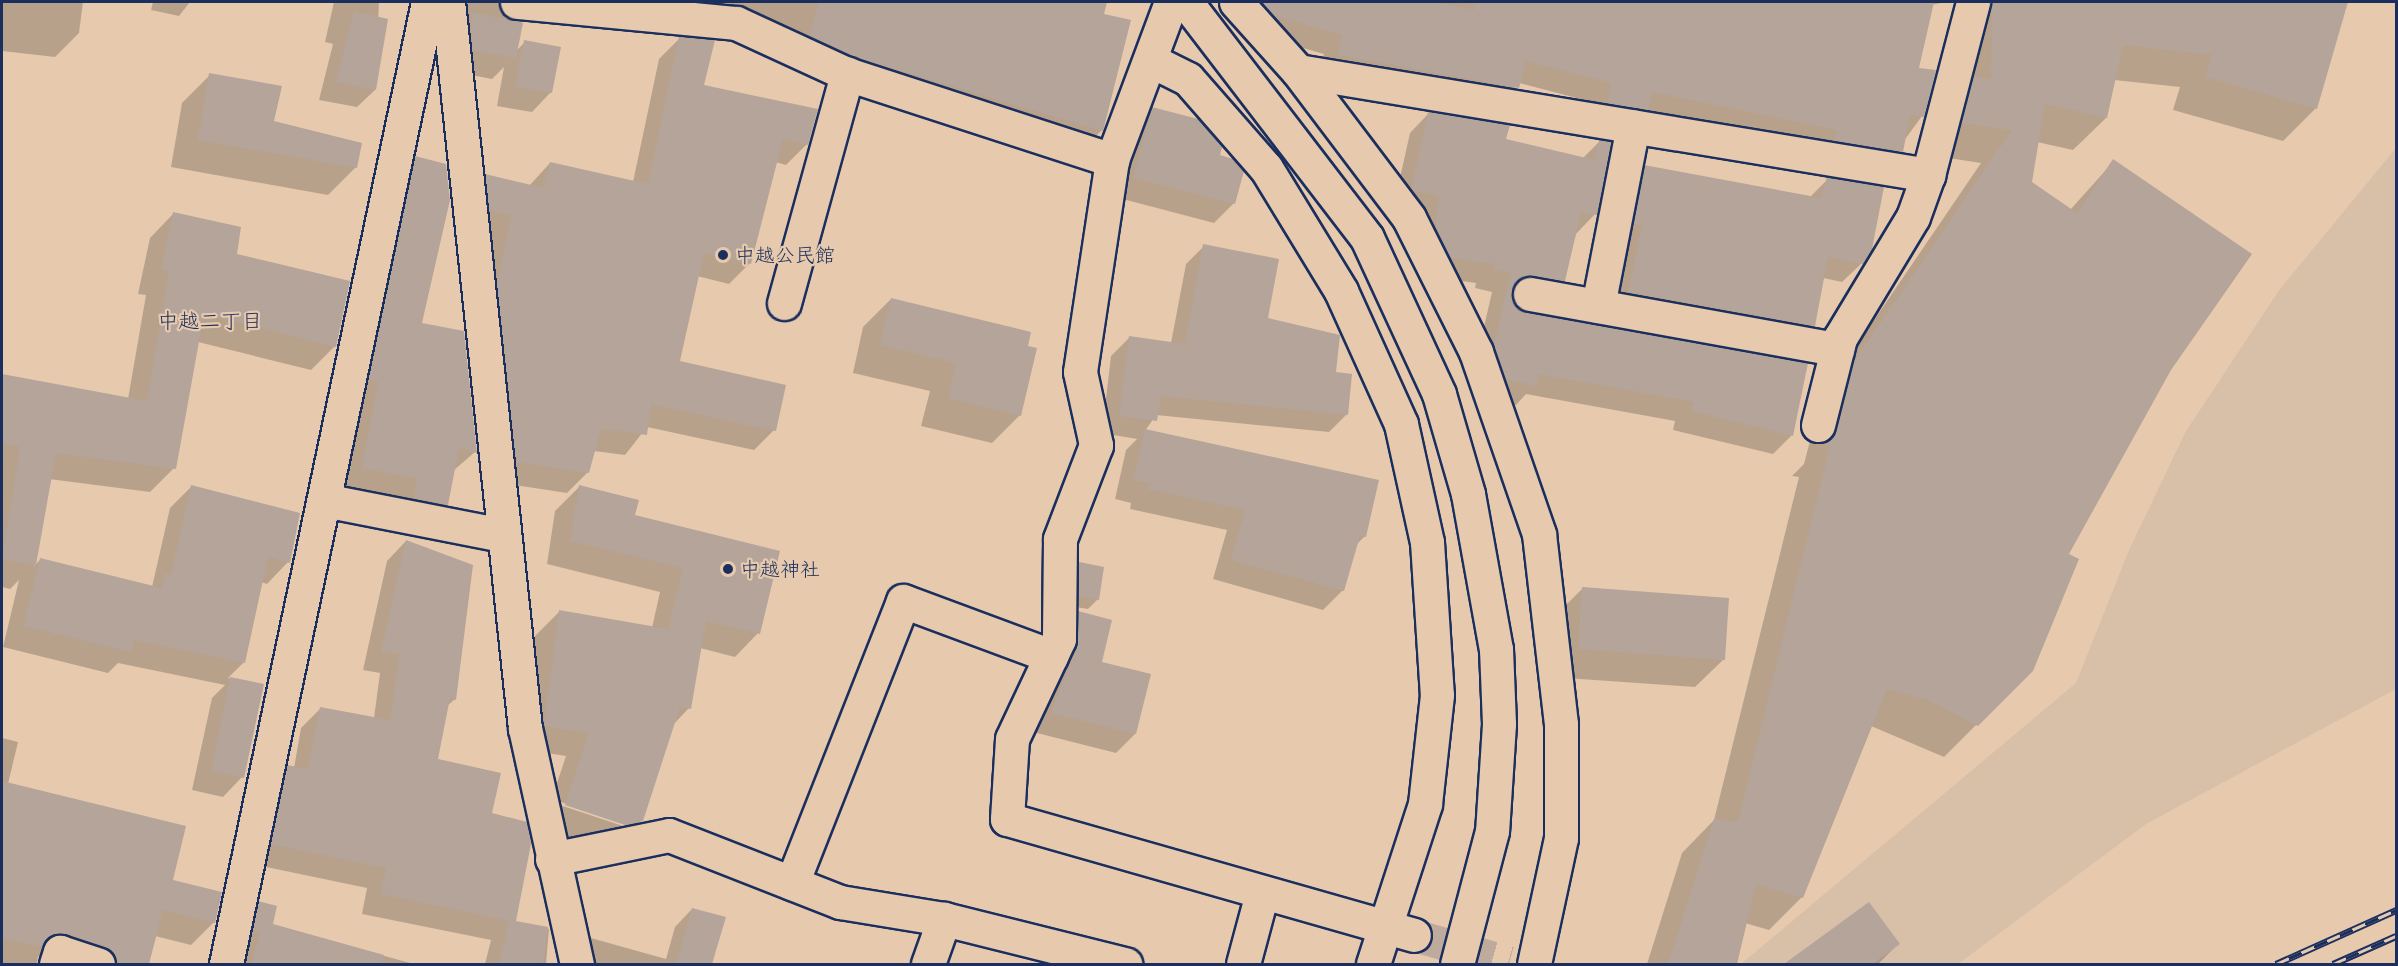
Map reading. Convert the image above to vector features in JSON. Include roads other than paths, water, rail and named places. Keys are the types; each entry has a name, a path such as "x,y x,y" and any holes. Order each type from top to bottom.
{"street":[{"path":"226,964 428,2"},
{"path":"448,2 525,728 552,860 577,964"},
{"path":"517,2 736,23 847,74 1112,160"},
{"path":"1171,2 1112,160 1080,372 1096,445 1060,539 1059,639 1012,739 1007,819 1262,893 1402,929"},
{"path":"1186,2 1367,238 1439,394 1468,494 1496,649 1499,724 1492,831 1457,964"},
{"path":"1236,2 1298,71 1408,218 1476,352 1539,534 1561,724 1561,838 1520,964"},
{"path":"1818,425 1837,349 1913,217 1928,176 1973,2"},
{"path":"1150,60 1188,79 1266,168 1341,291 1401,424 1427,542 1437,695 1425,804 1402,929 1373,964"},
{"path":"1298,71 1928,176"},
{"path":"783,303 847,74"},
{"path":"1598,306 1633,126"},
{"path":"1530,294 1837,349"},
{"path":"324,500 503,535"},
{"path":"792,884 903,601 1051,656"},
{"path":"552,860 669,836 840,902 944,919 1125,964"},
{"path":"1243,964 1262,893"},
{"path":"928,964 944,919"},
{"path":"56,964 60,952 98,964"}],"tunnel":[{"path":"1414,935 1509,962"}],"railway":[{"path":"2276,964 2396,910"},
{"path":"2333,964 2396,936"}],"place":[{"name":"中越公民館","path":"723,255"},
{"name":"中越神社","path":"728,569"}],"district":[{"name":"中越二丁目","path":"210,321"}]}
